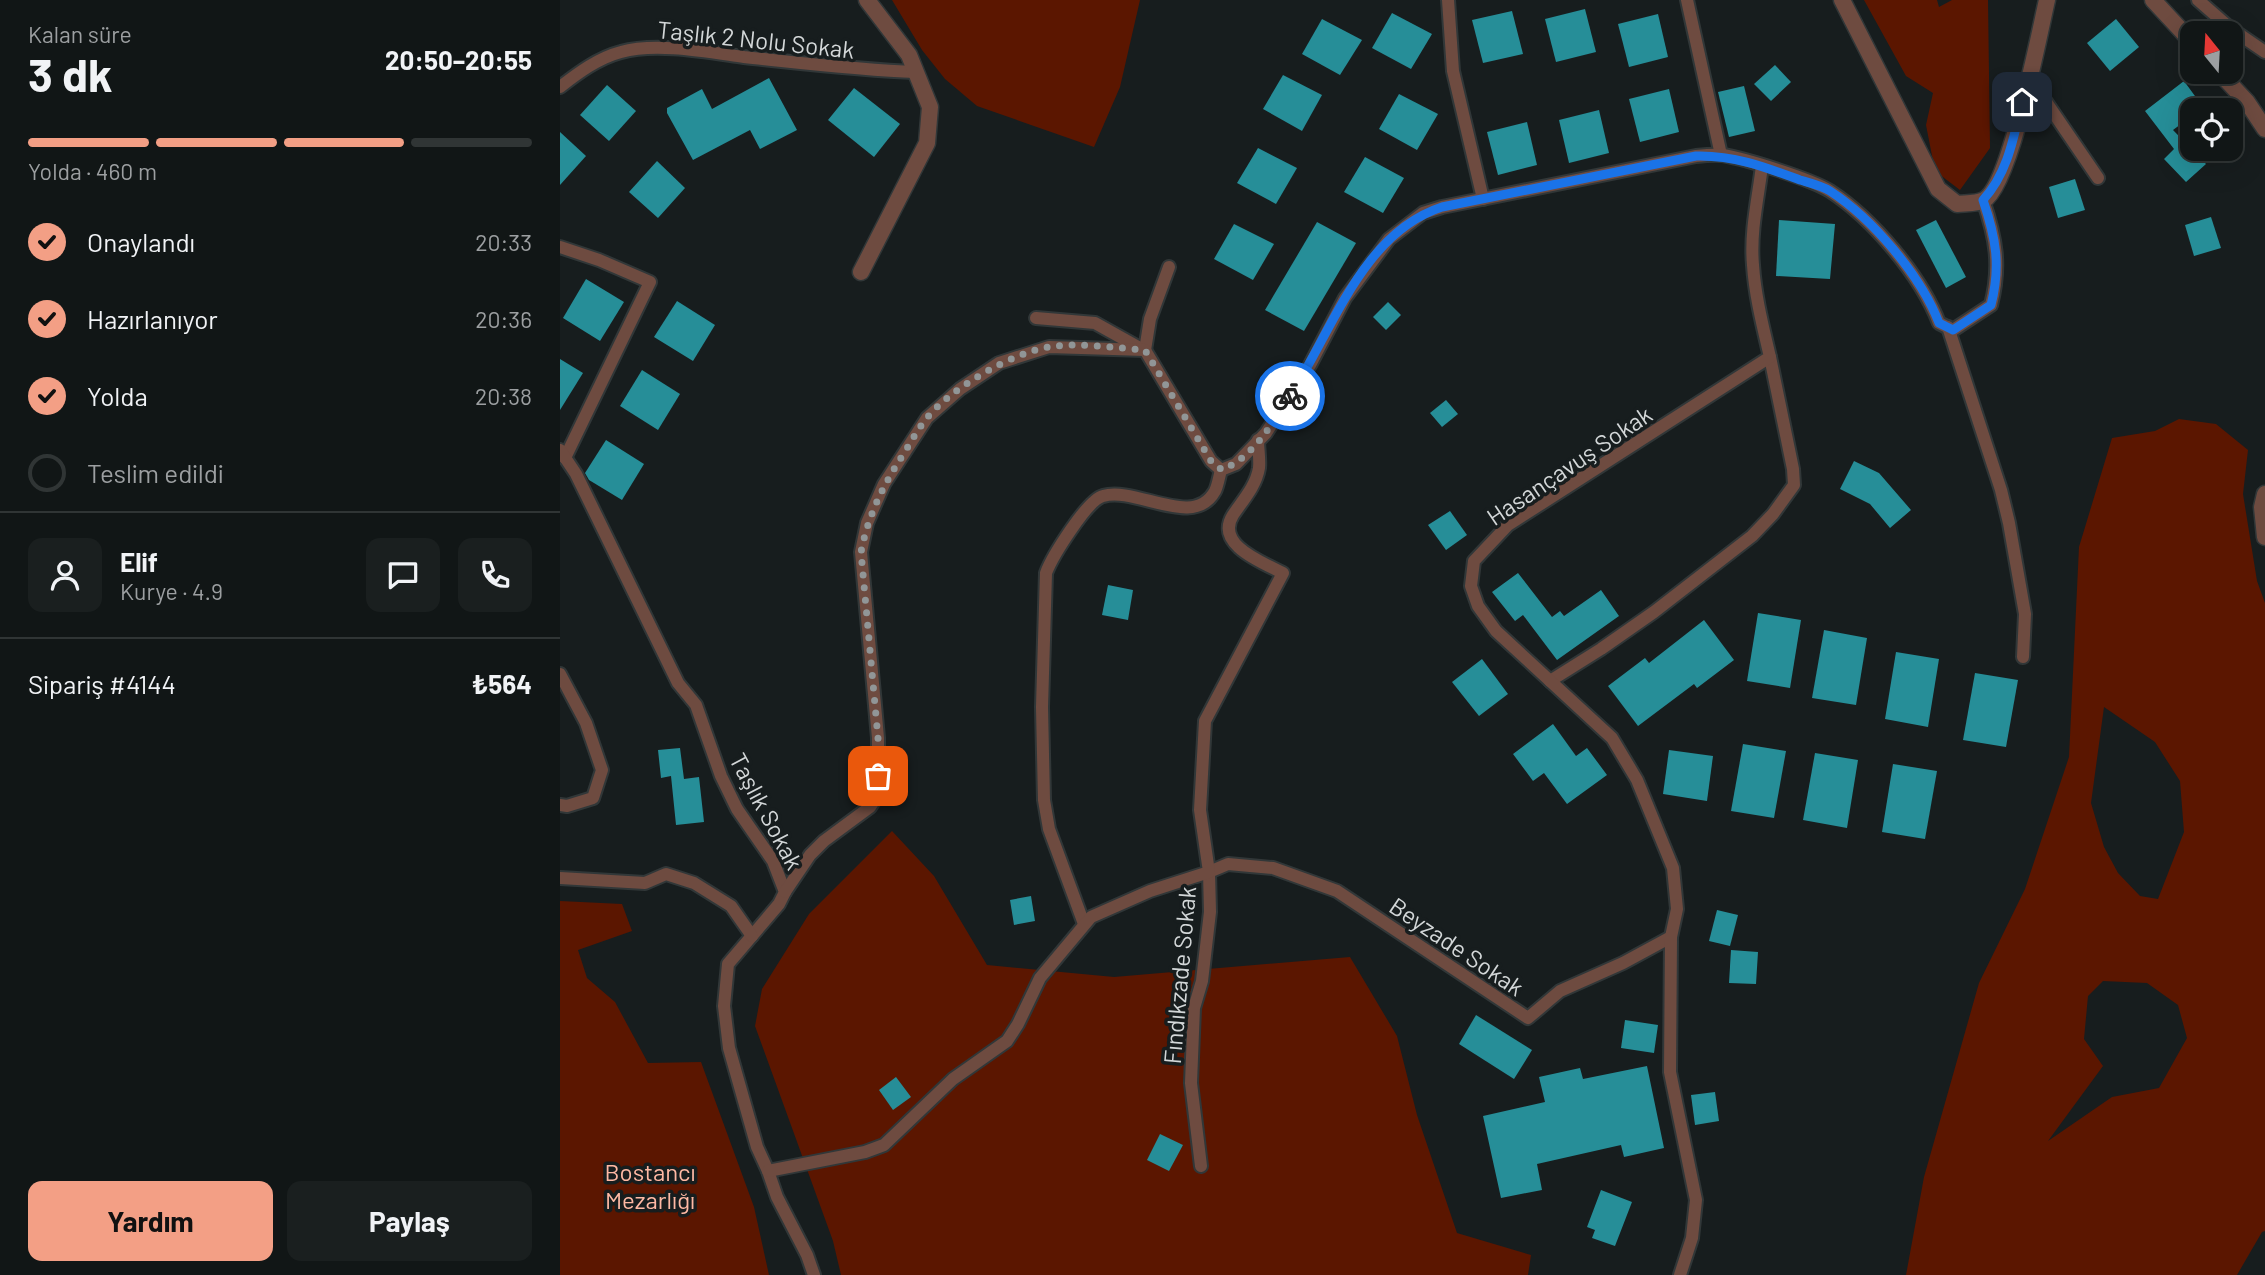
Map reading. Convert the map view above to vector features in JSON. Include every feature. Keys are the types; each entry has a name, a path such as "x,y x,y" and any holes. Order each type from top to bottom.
{"street":[{"path":"861,272 927,143 930,107 909,55 867,0"},
{"path":"1448,0 1453,71 1483,199"},
{"path":"1687,0 1721,155"},
{"path":"1842,0 1938,189 1957,204 1983,200 1997,186 2010,152 2047,0"},
{"path":"2153,0 2180,29"},
{"path":"2198,0 2230,28 2265,52"},
{"name":"Taşlık 2 Nolu Sokak","path":"560,87 597,62 621,52 644,49 699,51 862,70 916,72"},
{"path":"2029,76 2098,178"},
{"path":"2231,84 2265,129"},
{"path":"2247,102 2265,115"},
{"path":"1084,924 1049,830 1044,800 1042,707 1046,573 1051,559 1094,500 1105,495 1129,496 1191,508 1204,504 1215,491 1222,470 1236,464 1266,433 1310,365 1345,298 1389,239 1423,213 1696,156 1721,155 1828,189 1856,210 1893,251 1931,302 1939,323 1953,330 1991,305 1998,279 1993,230 1983,200"},
{"path":"1550,681 1654,612 1752,536 1773,514 1794,485 1752,264 1754,222 1762,166"},
{"path":"560,247 650,282 563,454"},
{"path":"1145,350 1150,319 1169,267"},
{"path":"1036,318 1095,323 1145,350 1211,461 1222,470"},
{"path":"1948,327 2001,490 2009,523 2025,614 2023,657"},
{"path":"785,892 810,855 824,841 870,807 878,795 878,738 861,552 867,523 884,484 927,418 961,389 999,363 1049,347 1091,346 1145,350"},
{"name":"Hasançavuş Sokak","path":"1681,1275 1692,1238 1696,1199 1670,1072 1671,937 1677,909 1674,868 1637,780 1612,738 1496,631 1478,606 1471,586 1474,561 1508,525 1770,357"},
{"name":"Fındıkzade Sokak","path":"1201,1166 1191,1083 1194,1008 1202,981 1210,912 1209,872 1200,810 1205,721 1283,573 1246,554 1234,542 1230,533 1231,517 1253,486 1259,469 1258,440"},
{"name":"Taşlık Sokak","path":"563,454 576,474 678,683 696,705 721,776 737,809 773,861 785,892 779,904 728,964 724,1006 729,1048 757,1147 777,1198 807,1255 814,1275"},
{"path":"2265,494 2262,508 2265,537"},
{"path":"560,674 586,723 602,770 593,798 567,806 560,805"},
{"name":"Beyzade Sokak","path":"1209,872 1228,864 1273,868 1337,891 1528,1018 1560,991 1623,963 1671,937"},
{"path":"768,1171 865,1152 884,1145 953,1079 1007,1041 1040,978 1091,917 1150,891 1209,872"},
{"path":"560,878 645,883 666,874 694,883 731,906 752,936"}],"green space":[{"path":"892,0 1140,0 1120,87 1094,147 977,106 945,79 922,50"},
{"path":"1864,0 1937,0 1939,7 1952,0 1988,0 1990,148 1960,190 1935,171 1926,125 1933,93 1906,76"},
{"path":"2179,419 2216,424 2248,450 2243,494 2257,581 2265,603 2265,1231 2237,1275 1906,1275 1924,1177 1979,983 2025,889 2069,757 2079,547 2112,438 2155,431","holes":["2104,707 2155,742 2180,781 2184,832 2158,899 2140,896 2118,873 2104,847 2091,803","2103,981 2147,983 2178,1005 2187,1038 2159,1088 2112,1097 2048,1141 2103,1066 2084,1039 2088,996"]},
{"path":"892,831 934,876 987,965 1114,977 1350,957 1397,1036 1417,1115 1457,1233 1531,1255 1528,1275 841,1275 833,1241 755,1026 762,989 809,914"},
{"name":"Bostancı Mezarlığı","path":"560,901 622,904 632,931 578,950 587,978 615,1002 648,1063 701,1062 754,1207 769,1275 560,1275"}],"building":[{"path":"1585,9 1596,52 1556,62 1545,19"},
{"path":"1512,11 1523,54 1483,63 1472,20"},
{"path":"1392,13 1432,34 1411,69 1372,48"},
{"path":"1658,14 1668,57 1629,67 1618,24"},
{"path":"1322,19 1362,40 1340,75 1302,54"},
{"path":"2116,19 2139,47 2110,71 2087,43"},
{"path":"1775,65 1791,82 1771,101 1754,84"},
{"path":"1283,75 1322,95 1302,131 1263,109"},
{"path":"769,78 797,130 760,149 750,130 693,160 667,113 667,108 702,89 712,109"},
{"path":"2180,84 2186,84 2196,98 2180,98 2180,125 2173,130 2180,137 2180,161 2203,161 2206,164 2186,182 2164,159 2174,149 2145,111"},
{"path":"607,85 636,111 609,141 580,115"},
{"path":"1744,86 1755,131 1729,137 1718,92"},
{"path":"854,88 900,124 874,157 828,120"},
{"path":"1669,89 1679,132 1640,142 1629,99"},
{"path":"1399,94 1438,114 1417,150 1379,129"},
{"path":"1599,110 1609,153 1569,163 1559,120"},
{"path":"1527,122 1537,165 1498,175 1487,132"},
{"path":"560,132 586,156 560,185"},
{"path":"1258,148 1297,168 1276,204 1237,183"},
{"path":"1365,157 1404,178 1383,213 1344,192"},
{"path":"657,161 685,188 658,218 629,192"},
{"path":"2075,179 2085,210 2058,218 2049,187"},
{"path":"2211,217 2221,248 2194,256 2185,225"},
{"path":"1779,220 1835,224 1830,279 1776,276"},
{"path":"1936,220 1966,277 1946,288 1916,230"},
{"path":"1317,222 1356,243 1304,331 1265,310"},
{"path":"1234,224 1274,244 1253,280 1214,259"},
{"path":"586,279 624,302 600,341 563,318"},
{"path":"677,301 715,325 693,361 654,337"},
{"path":"1388,302 1401,315 1386,330 1373,317"},
{"path":"560,359 583,373 560,410"},
{"path":"642,370 680,394 658,430 620,406"},
{"path":"1446,400 1458,414 1442,427 1430,413"},
{"path":"606,440 644,464 622,500 589,480 585,473"},
{"path":"1854,461 1879,473 1911,510 1890,528 1870,504 1840,489"},
{"path":"1450,511 1467,535 1446,550 1428,525"},
{"path":"1518,573 1552,617 1560,611 1564,616 1601,590 1619,616 1557,660 1523,615 1515,621 1492,592"},
{"path":"1108,585 1133,590 1128,620 1102,615"},
{"path":"1758,613 1801,620 1790,688 1747,681"},
{"path":"1704,620 1734,660 1697,688 1694,684 1638,726 1608,686 1645,658 1649,663"},
{"path":"1824,630 1867,638 1856,705 1812,698"},
{"path":"1896,652 1939,659 1928,727 1885,719"},
{"path":"1482,659 1508,694 1479,716 1452,682"},
{"path":"1975,673 2018,680 2006,747 1963,740"},
{"path":"1553,724 1576,756 1587,748 1607,775 1567,804 1544,773 1533,781 1513,754"},
{"path":"1743,744 1786,751 1774,818 1731,811"},
{"path":"680,748 684,779 699,777 704,822 676,825 671,776 661,778 658,750"},
{"path":"1669,750 1713,756 1707,801 1663,794"},
{"path":"1815,753 1858,760 1847,828 1803,820"},
{"path":"1893,764 1937,771 1925,839 1882,832"},
{"path":"1031,896 1035,921 1014,925 1010,900"},
{"path":"1717,910 1738,915 1730,946 1709,941"},
{"path":"1731,950 1758,952 1756,984 1729,983"},
{"path":"1476,1015 1532,1050 1514,1079 1459,1044"},
{"path":"1625,1020 1658,1025 1654,1053 1621,1048"},
{"path":"1647,1066 1664,1148 1624,1157 1621,1145 1537,1164 1542,1190 1501,1198 1483,1116 1545,1102 1539,1077 1580,1068 1583,1079"},
{"path":"896,1077 911,1097 893,1110 879,1090"},
{"path":"1715,1092 1719,1121 1695,1125 1691,1095"},
{"path":"1160,1134 1183,1145 1169,1171 1147,1160"},
{"path":"1601,1190 1632,1202 1615,1246 1592,1238 1595,1230 1587,1227"}],"way so far":[{"path":"878,776 878,738 861,552 867,523 884,484 927,418 961,389 999,363 1049,347 1091,346 1145,350 1211,461 1222,470 1236,464 1266,433 1290,396"}],"route":[{"path":"1290,396 1310,365 1345,298 1389,239 1423,213 1696,156 1721,155 1828,189 1856,210 1893,251 1931,302 1939,323 1953,330 1991,305 1998,279 1993,230 1983,200 1997,186 2010,152 2022,102"}]}
